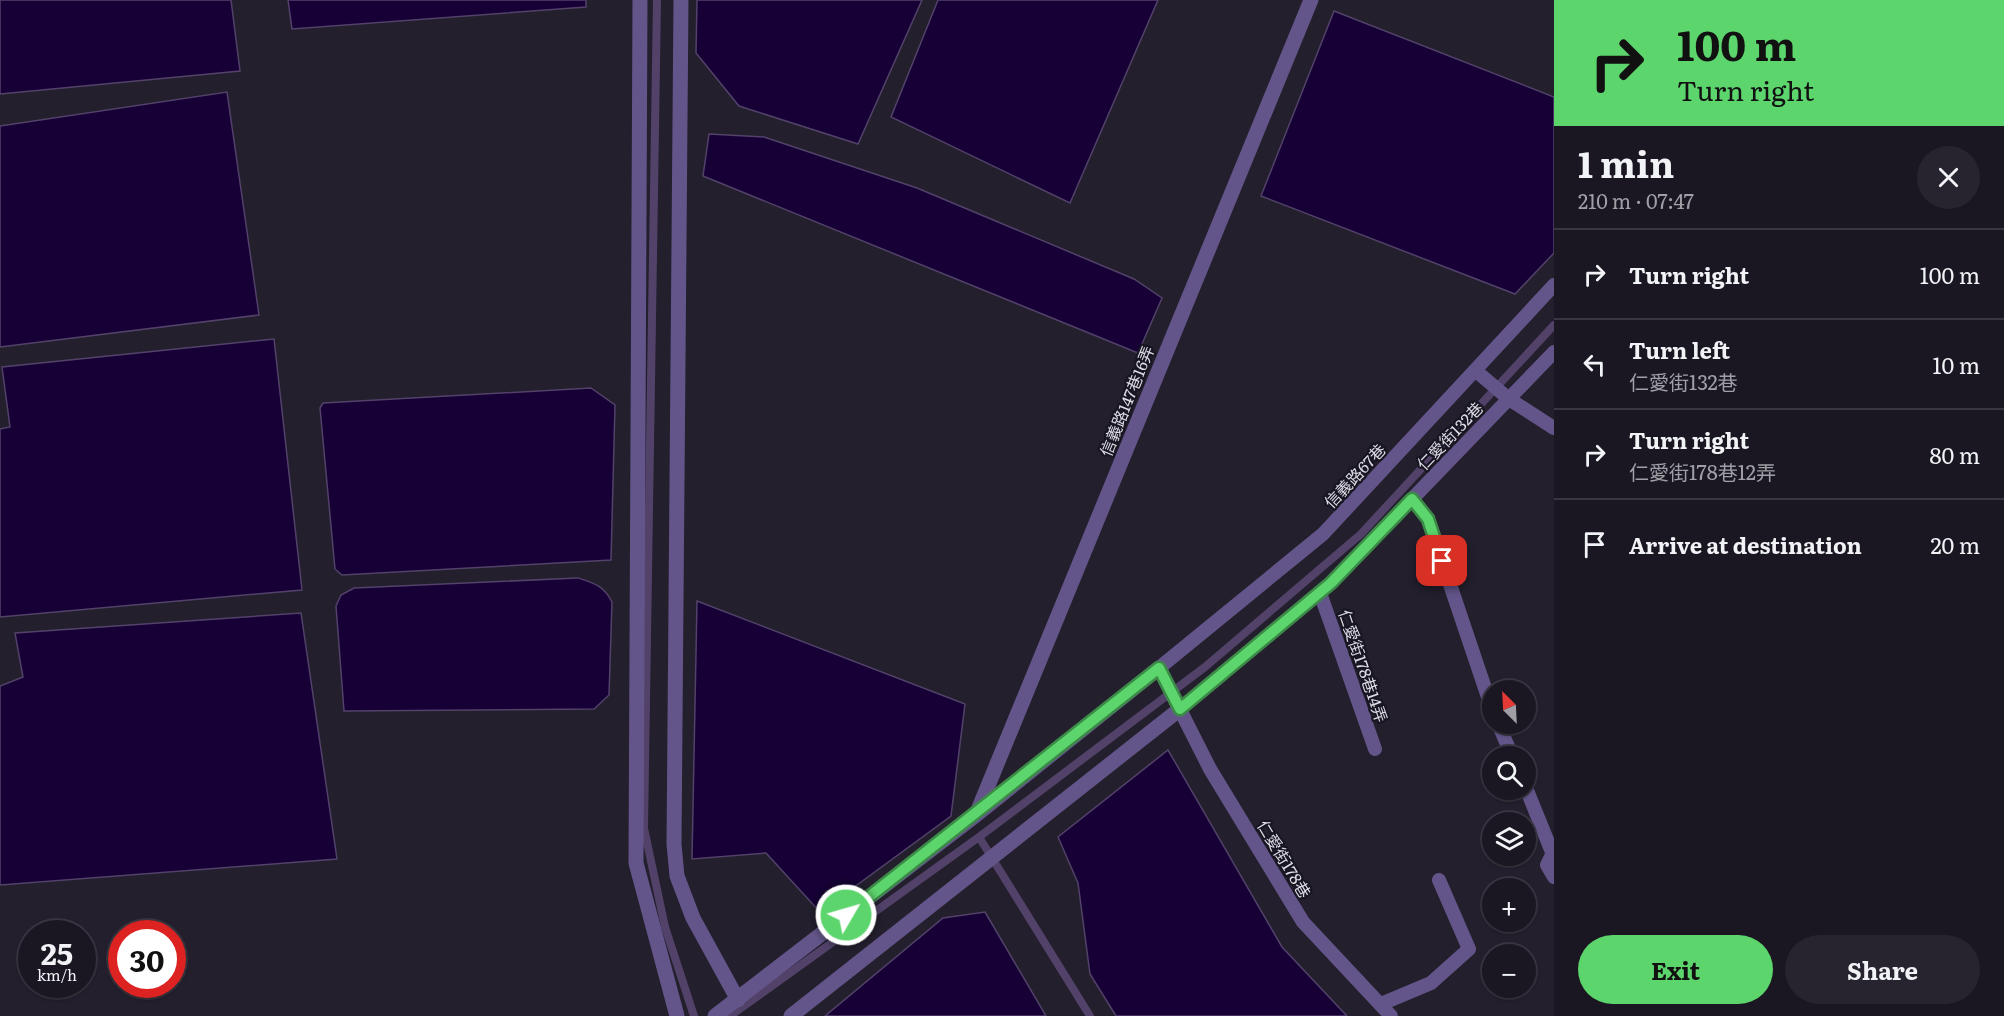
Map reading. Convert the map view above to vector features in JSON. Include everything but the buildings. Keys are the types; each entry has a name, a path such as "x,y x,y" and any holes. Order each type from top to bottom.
{"street":[{"path":"640,0 636,863 677,1016"},
{"path":"681,0 674,844 677,876 693,918 738,1000"},
{"name":"信義路147巷16弄","path":"976,815 1311,0"},
{"path":"719,1013 1162,673"},
{"path":"791,1016 1178,704"}],"lane":[{"name":"信義路67巷","path":"1162,673 1323,534 1479,374 1554,285"},
{"name":"仁愛街132巷","path":"1178,704 1320,592 1412,499 1505,396 1552,357"},
{"path":"1479,374 1505,396 1554,428"},
{"path":"1412,499 1428,519 1482,680"},
{"name":"仁愛街178巷14弄","path":"1320,592 1375,749"},
{"name":"仁愛街178巷","path":"1162,673 1210,769 1303,922 1391,1016"},
{"path":"1531,800 1553,851 1548,865 1554,876"},
{"path":"1381,1004 1431,983 1469,949 1439,880"}],"shaded area":[{"path":"0,0 231,0 240,71 0,94"},
{"path":"288,0 586,0 586,7 292,29"},
{"path":"697,0 922,0 858,144 739,106 696,53"},
{"path":"938,0 1158,0 1070,203 891,117"},
{"path":"1334,11 1554,97 1554,253 1515,294 1261,196"},
{"path":"227,92 259,315 0,347 0,126"},
{"path":"709,134 764,137 917,188 1134,279 1162,298 1138,353 703,176"},
{"path":"274,339 302,590 0,617 0,429 10,427 2,367"},
{"path":"591,388 615,405 611,560 342,575 335,569 320,408 323,403"},
{"path":"578,578 598,586 606,592 612,602 609,695 594,709 344,711 336,606 341,595 354,588"},
{"path":"697,601 965,704 951,816 820,912 766,853 692,859"},
{"path":"301,613 337,859 0,885 0,686 23,677 15,633"},
{"path":"1168,750 1282,947 1347,1016 1116,1016 1090,974 1078,883 1058,837"},
{"path":"985,912 1046,1016 825,1016 943,918"}],"waterway":[{"path":"657,0 644,828 665,927 694,1016"},
{"path":"730,1016 979,837 1205,667 1361,534 1554,325"},
{"path":"979,837 1090,1016"}],"route":[{"path":"846,915 976,815 1159,668 1180,709 1331,583 1412,499 1428,519 1442,561"}]}
